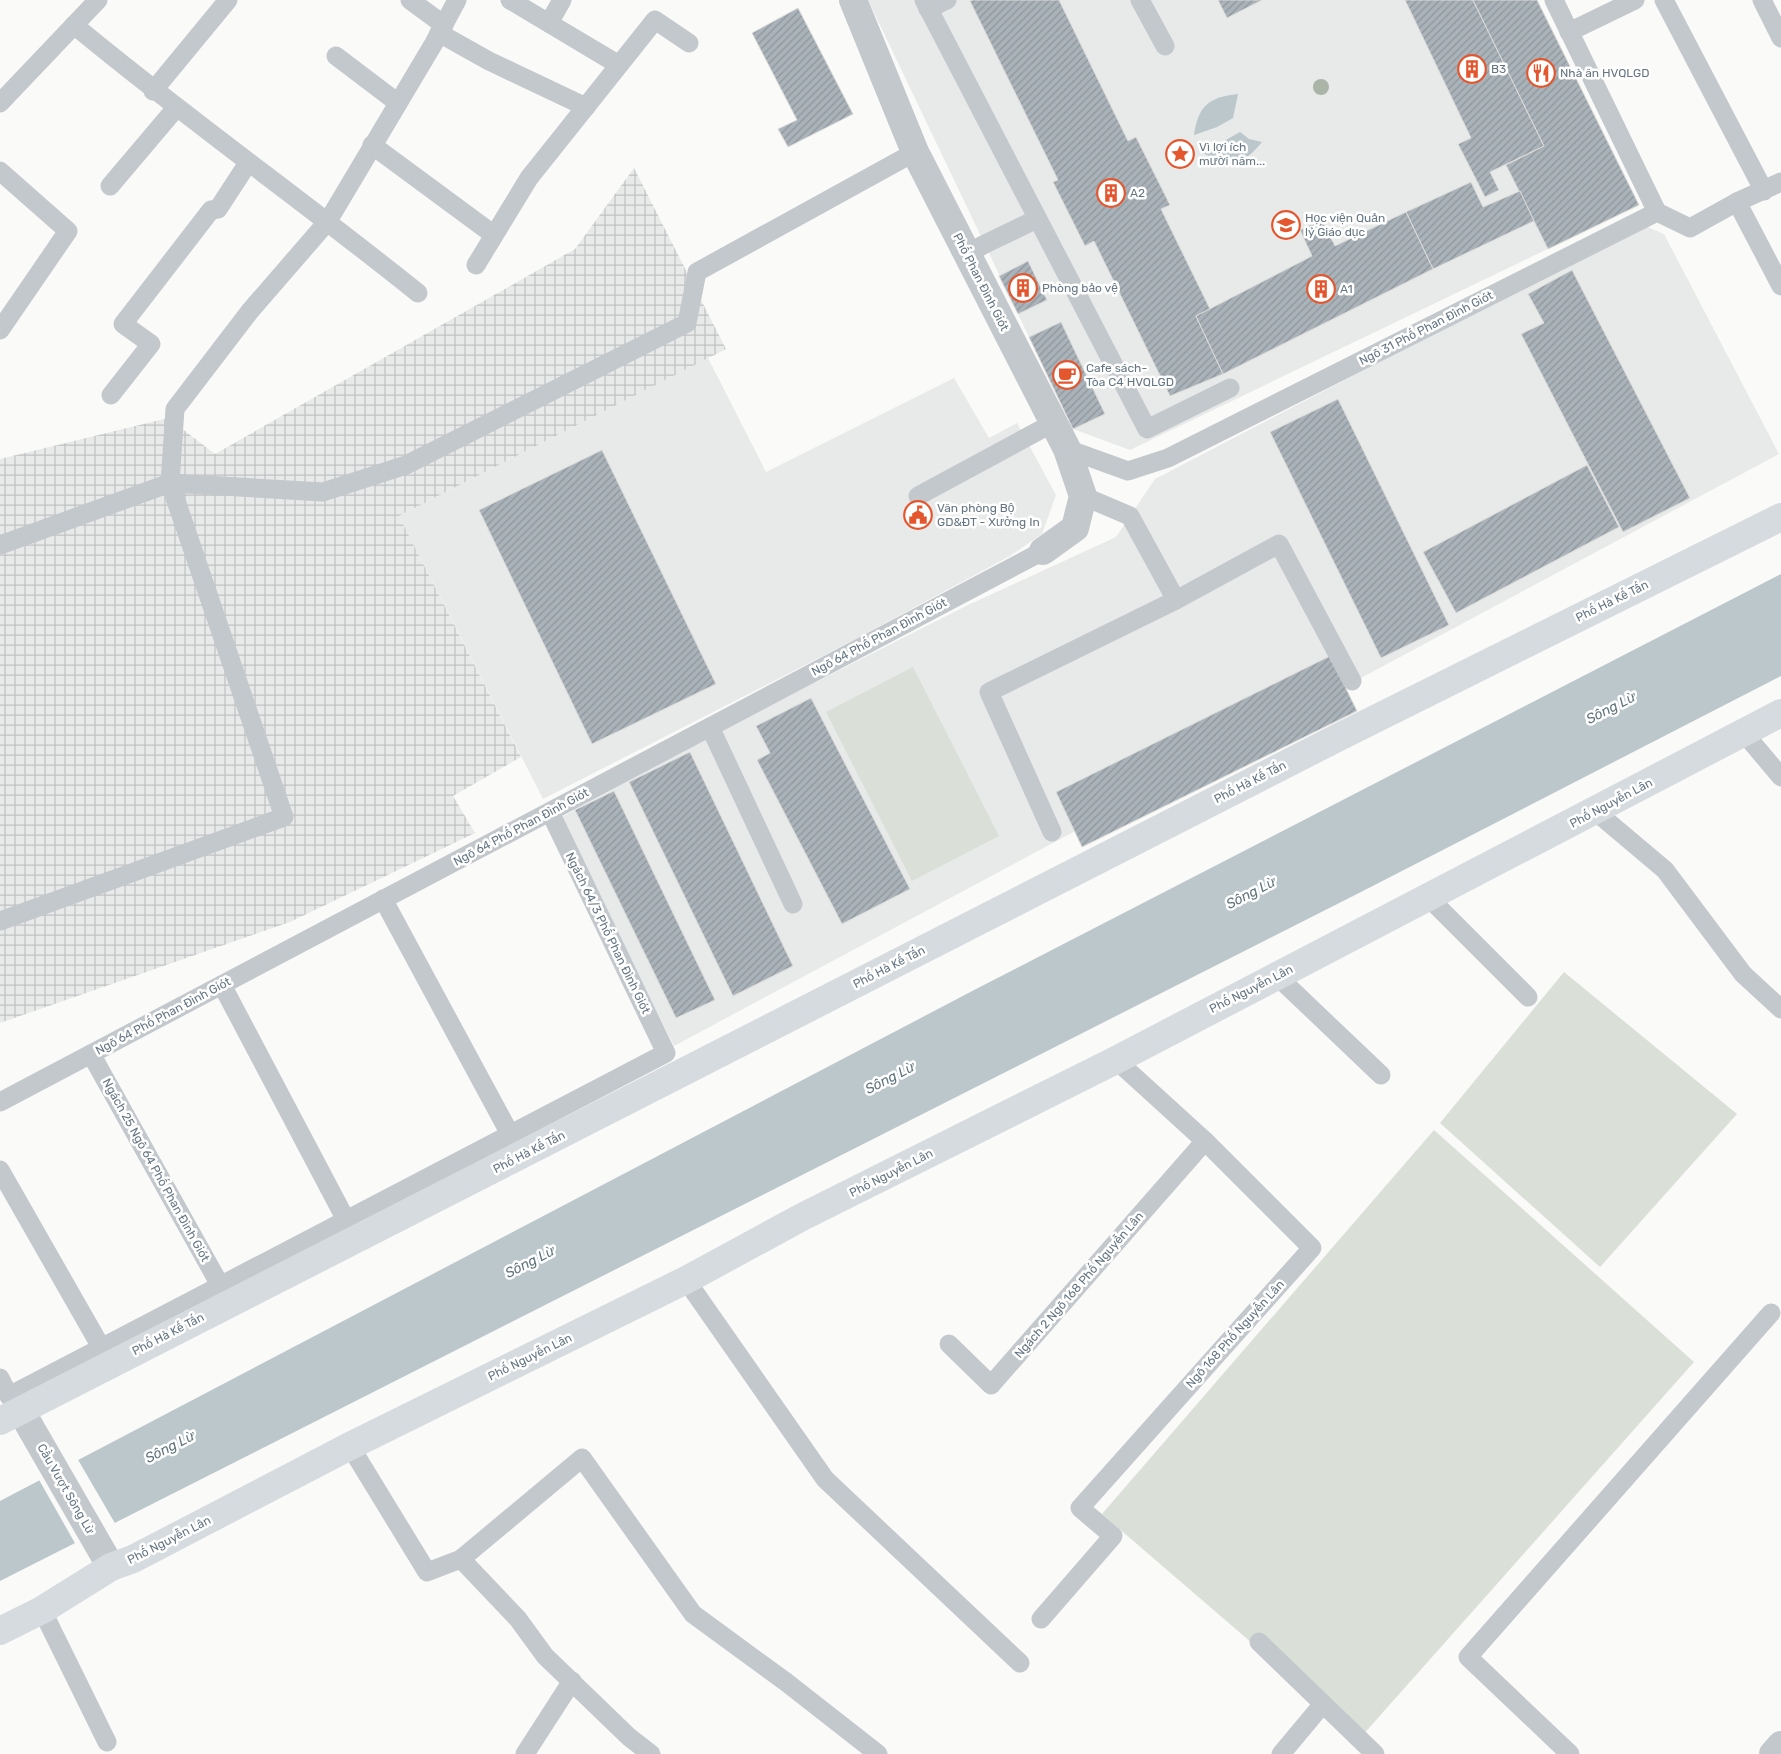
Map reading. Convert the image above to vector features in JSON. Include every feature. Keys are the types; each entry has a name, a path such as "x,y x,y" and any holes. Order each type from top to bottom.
{"street":[{"name":"Phố Phan Đình Giót","path":"853,0 916,152 1067,449 1082,496"},
{"path":"1043,551 1074,528 1082,496"},
{"name":"Phố Hà Kế Tấn","path":"10,1409 1330,741 1781,517"},
{"name":"Phố Nguyễn Lân","path":"0,1631 42,1610 105,1557 133,1559 350,1446 686,1280 802,1217 1116,1060 1781,713"},
{"name":"Cầu Vượt Sông Lừ","path":"10,1409 36,1437 105,1557"},
{"path":"1773,1754 1781,1745"}],"lane":[{"path":"3,95 98,0"},
{"path":"154,91 228,0"},
{"path":"410,0 441,29 489,62 586,107"},
{"path":"0,921 284,816 170,483 174,409 250,311 328,221 457,0"},
{"path":"510,0 618,65"},
{"path":"549,23 562,0"},
{"path":"947,0 926,4 1148,429 1230,388"},
{"path":"1140,0 1165,46"},
{"path":"1554,0 1657,212 1690,228 1737,202 1781,182"},
{"path":"1570,32 1635,0"},
{"path":"1664,0 1764,190"},
{"path":"1762,0 1781,38"},
{"path":"476,265 529,178 655,20 689,44"},
{"path":"74,25 154,91 328,221 418,293"},
{"path":"336,56 398,102"},
{"path":"110,186 176,108"},
{"path":"372,145 494,235"},
{"path":"0,545 170,483 323,492 406,465 688,323 697,272 916,152"},
{"path":"111,395 151,344 123,324 211,210 218,209 248,163"},
{"path":"0,171 68,230 2,323"},
{"path":"1737,202 1781,286"},
{"name":"Ngõ 31 Phố Phan Đình Giót","path":"1067,449 1128,471 1168,458 1657,212"},
{"path":"968,254 983,244 1037,219"},
{"path":"918,496 1053,423"},
{"path":"1082,496 1130,516 1176,600"},
{"path":"1052,832 989,692 1176,600 1280,544 1352,681"},
{"name":"Ngõ 64 Phố Phan Đình Giót","path":"0,1102 1043,551"},
{"path":"710,727 793,904"},
{"path":"1744,733 1781,777"},
{"path":"1595,811 1665,870 1743,974 1781,1009"},
{"name":"Ngách 64/3 Phố Phan Đình Giót","path":"550,812 666,1053"},
{"path":"1429,898 1528,997"},
{"path":"383,899 510,1134"},
{"path":"1276,976 1381,1075"},
{"path":"222,985 346,1220"},
{"name":"Phố Hà Kế Tấn","path":"10,1409 101,1347 666,1053"},
{"name":"Ngách 25 Ngõ 64 Phố Phan Đình Giót","path":"91,1054 220,1285"},
{"name":"Ngõ 168 Phố Nguyễn Lân","path":"1041,1619 1113,1536 1080,1508 1312,1248 1204,1141 1116,1060"},
{"name":"Ngách 2 Ngõ 168 Phố Nguyễn Lân","path":"949,1344 991,1386 1204,1141"},
{"path":"0,1170 101,1347"},
{"path":"686,1280 825,1478 1020,1663"},
{"path":"1570,1754 1468,1658 1771,1313"},
{"path":"0,1378 10,1409"},
{"path":"350,1446 427,1572 461,1559 582,1458 693,1614 786,1682 878,1754"},
{"path":"461,1559 518,1619 545,1656 629,1737 651,1754"},
{"path":"42,1610 107,1742"},
{"path":"1259,1642 1322,1705 1375,1754"},
{"path":"525,1754 572,1681"},
{"path":"1281,1754 1322,1705"}],"shaded area":[{"name":"Học viện Quản lý Giáo dục","path":"868,0 1537,0 1639,205 1130,450 1073,429"},
{"path":"634,168 726,349 399,516 521,757 453,796 475,833 290,922 0,1023 0,459 168,418 215,454 575,249"},
{"path":"1642,225 1664,234 1779,454 674,1046 560,818 723,729 966,606 1116,537 1155,479"},
{"path":"708,358 766,472 954,378 989,438 1017,423 1056,495 1042,534 1010,556 852,641 543,799 399,516"},
{"path":"913,667 999,836 912,881 826,712"},
{"path":"1564,972 1737,1114 1600,1267 1440,1123"},
{"path":"1434,1130 1694,1362 1361,1737 1102,1514"}],"water":[{"path":"1238,94 1233,118 1217,127 1194,135 1198,117 1207,105 1219,98"},
{"path":"1240,132 1249,139 1262,142 1242,160 1235,162 1221,161 1203,153"},
{"name":"Sông Lừ","path":"1781,574 1781,676 1361,892 0,1581 0,1501 978,988"}],"pier":[{"path":"77,1458 116,1525 76,1545 38,1478"}],"building":[{"name":"A2","path":"1059,0 1128,141 1136,137 1170,205 1161,209 1210,309 1196,316 1223,374 1170,396 1094,241 1085,246 1053,182 1058,180 970,1"},
{"path":"1218,0 1262,0 1227,18"},
{"name":"B3","path":"1405,0 1473,0 1544,146 1490,172 1499,190 1485,197 1458,144 1471,138"},
{"name":"Nhà ăn HVQLGD","path":"1473,0 1537,0 1639,205 1548,249 1506,165 1544,146"},
{"path":"798,8 853,114 788,147 778,129 797,120 752,33"},
{"path":"1471,182 1483,207 1520,191 1534,221 1433,269 1406,212"},
{"name":"A1","path":"1406,212 1433,269 1223,374 1196,316 1312,256 1300,230 1322,220 1335,246"},
{"name":"Phòng bảo vệ","path":"1028,261 1047,300 1018,314 999,276"},
{"path":"1572,270 1690,498 1623,532 1521,334 1544,323 1528,294"},
{"name":"Cafe sách- Tòa C4 HVQLGD","path":"1061,322 1105,414 1073,429 1029,337"},
{"path":"1338,399 1449,625 1381,658 1270,432"},
{"path":"602,450 716,684 592,744 479,510"},
{"path":"1587,465 1619,527 1456,613 1423,552"},
{"path":"1330,656 1357,711 1082,847 1056,792"},
{"path":"811,698 910,889 842,924 757,760 770,753 756,726"},
{"path":"690,752 793,966 733,996 629,782"},
{"path":"614,791 715,1000 676,1018 575,810"}],"place":[{"name":"B3","path":"1472,69"},
{"name":"Nhà ăn HVQLGD","path":"1541,73"},
{"name":"Vì lợi ích mười năm...","path":"1180,154"},
{"name":"A2","path":"1111,193"},
{"name":"Học viện Quản lý Giáo dục","path":"1286,225"},
{"name":"Phòng bảo vệ","path":"1023,288"},
{"name":"A1","path":"1321,289"},
{"name":"Cafe sách- Tòa C4 HVQLGD","path":"1067,375"},
{"name":"Văn phòng Bộ GD&ĐT - Xưởng In","path":"918,515"}]}
